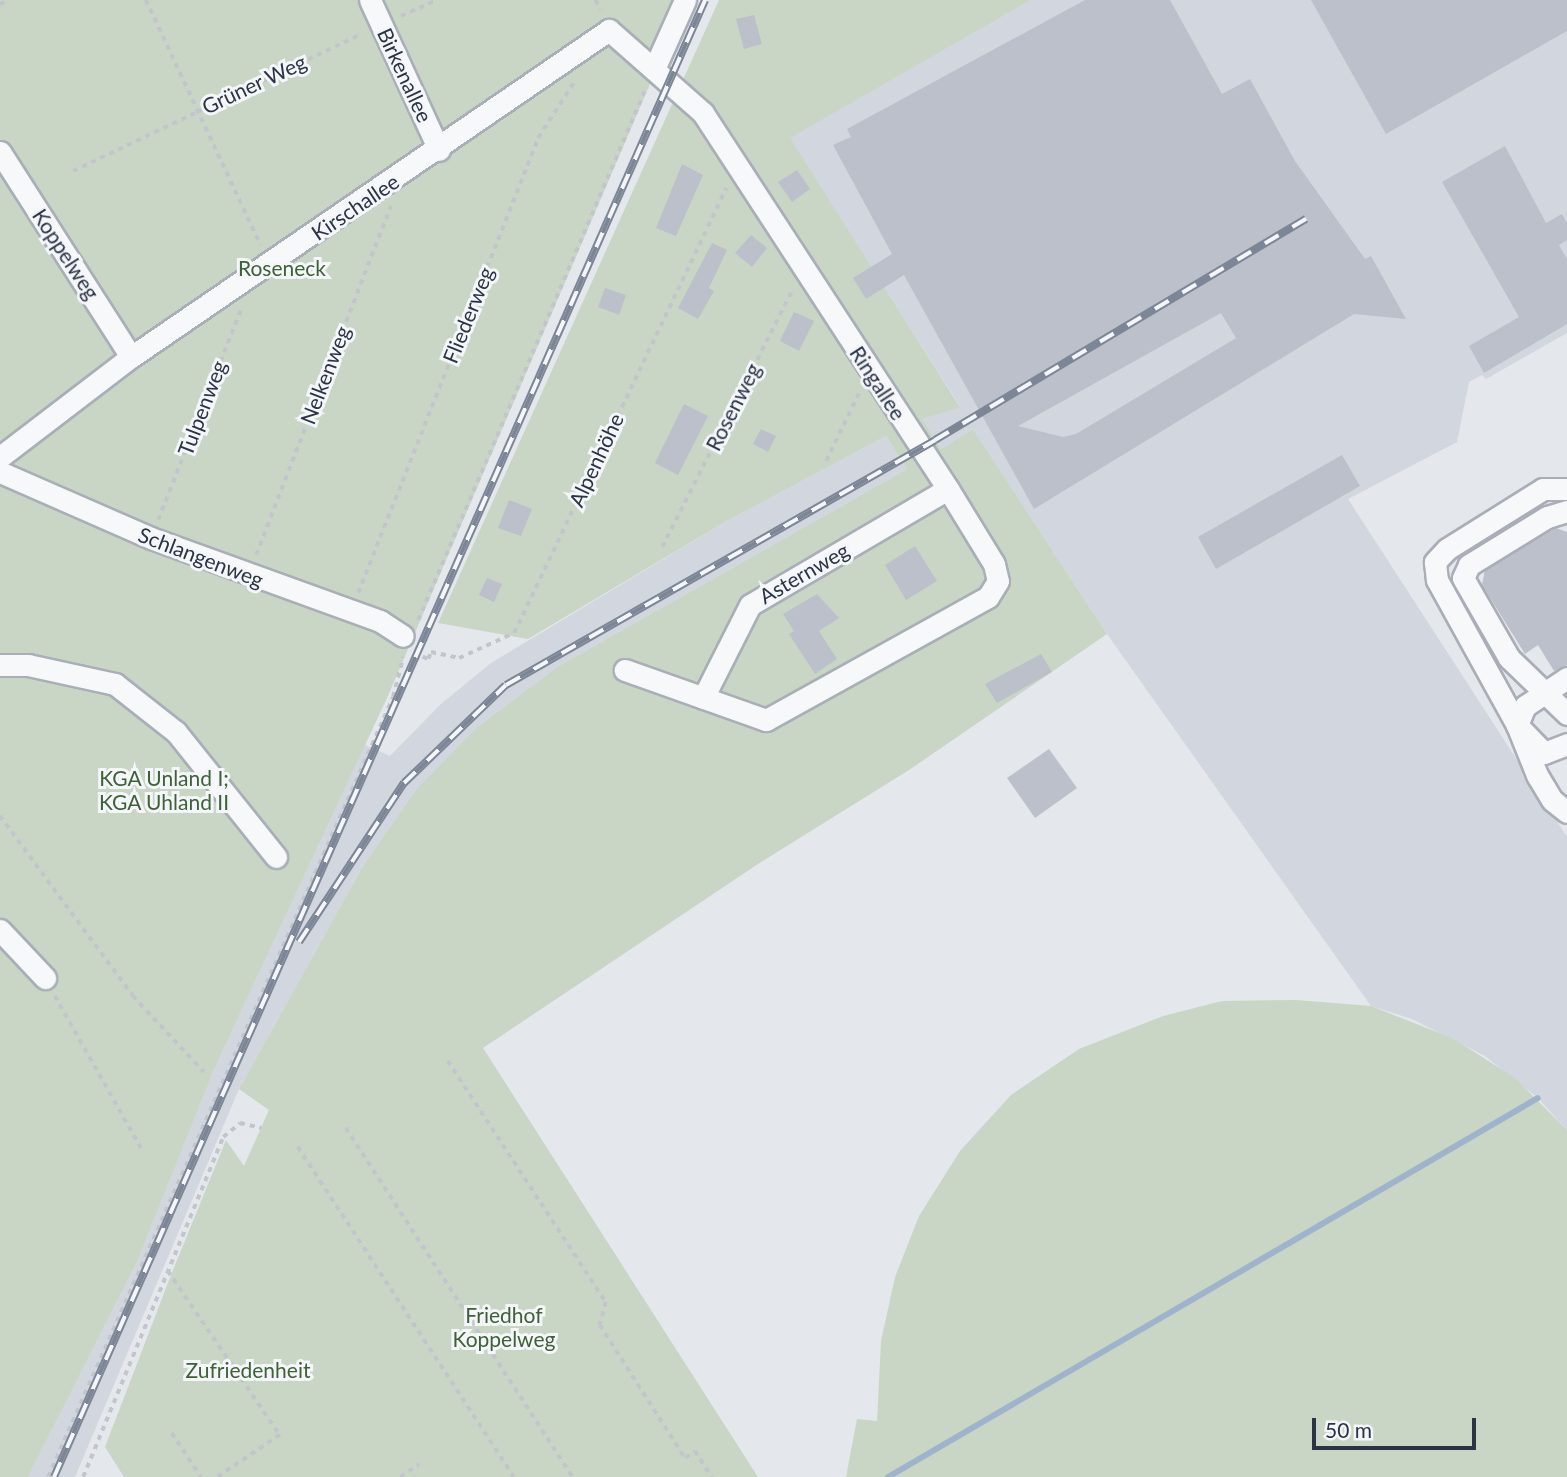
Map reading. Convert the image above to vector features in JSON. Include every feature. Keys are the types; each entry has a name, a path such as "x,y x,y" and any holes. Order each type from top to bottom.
{"street":[{"name":"Birkenallee","path":"370,0 439,150"},
{"path":"654,69 685,0"},
{"name":"Ringallee","path":"439,150 609,30 703,113 995,564 998,581 988,597 766,720 625,670"},
{"name":"Kirschallee","path":"131,357 262,272 439,150"},
{"name":"Koppelweg","path":"0,152 131,357"},
{"path":"0,457 131,357"},
{"name":"Schlangenweg","path":"0,472 151,538 248,576 351,611 406,642"},
{"name":"Asternweg","path":"702,698 750,605 948,489"},
{"path":"1566,805 1552,800 1537,775 1517,726 1437,580 1435,562 1447,548 1543,489 1567,489"},
{"path":"1567,511 1547,517 1469,565 1463,578 1509,658 1567,714"},
{"path":"0,665 27,665 115,684 176,732 276,857"},
{"path":"1517,726 1525,706 1567,678"},
{"path":"1517,726 1537,749 1544,753 1564,752"},
{"path":"0,930 45,978"}],"path":[{"path":"0,4 8,0"},
{"path":"146,0 198,110 262,272"},
{"name":"Grüner Weg","path":"73,171 198,110 438,0"},
{"path":"48,1477 393,697 406,642 654,69"},
{"name":"Fliederweg","path":"351,611 538,138 581,73"},
{"name":"Alpenhöhe","path":"406,642 428,659 431,652 459,658 514,633 737,164"},
{"name":"Nelkenweg","path":"248,576 403,175"},
{"name":"Rosenweg","path":"662,547 805,268"},
{"name":"Tulpenweg","path":"151,538 262,272"},
{"path":"826,461 869,372"},
{"path":"0,816 132,996 204,1072"},
{"path":"45,978 144,1153"},
{"path":"448,1061 606,1302 600,1325 685,1458 695,1451 712,1477"},
{"path":"83,1477 223,1137 240,1123 261,1128"},
{"path":"346,1128 573,1477"},
{"path":"298,1147 514,1477"},
{"path":"168,1270 280,1435 218,1477"},
{"path":"172,1433 201,1477"},
{"path":"400,1477 419,1464"}],"shaded area":[{"path":"1031,0 1567,0 1567,333 1486,379 1482,375 1469,382 1457,442 1348,499 1567,837 1567,1130 1538,1098 1485,1056 1412,1019 1371,1006 1107,634 973,429 941,449 921,419 960,406 789,138"},
{"path":"886,436 907,469 557,667 475,729 418,787 364,864 239,1089 75,1477 28,1477 137,1262 213,1072 365,745 390,756 441,704 491,663 725,522"}],"green space":[{"name":"Roseneck","path":"0,0 686,0 387,698 213,1072 137,1262 28,1477 0,1477"},
{"path":"719,0 1031,0 790,138 960,407 922,419 941,449 973,429 1107,634 909,770 758,864 483,1048 758,1477 124,1477 105,1447 171,1275 226,1140 244,1166 269,1110 239,1089 364,864 418,787 475,729 557,667 907,469 886,436 725,522 528,639 438,623"},
{"path":"1296,1000 1371,1006 1452,1038 1514,1077 1567,1130 1567,1477 846,1477 857,1419 877,1421 881,1341 895,1277 919,1216 960,1151 1011,1095 1079,1049 1163,1016 1222,1001"}],"building":[{"path":"1085,0 1170,0 1222,94 1250,79 1295,161 1365,259 1371,256 1406,319 1354,314 1034,509 904,275 866,299 853,278 892,254 833,145 851,137 847,129","holes":["1221,313 1236,338 1076,434 1063,437 1018,426"]},
{"path":"1311,0 1567,0 1567,31 1386,134"},
{"path":"754,15 762,44 744,49 736,19"},
{"path":"1505,146 1546,223 1562,214 1567,223 1567,240 1559,245 1567,259 1567,324 1484,373 1469,346 1519,317 1442,182"},
{"path":"682,164 703,175 676,236 656,228"},
{"path":"797,170 810,189 792,202 778,182"},
{"path":"751,235 767,248 752,267 735,253"},
{"path":"712,243 727,250 709,288 714,291 698,319 678,308"},
{"path":"605,288 626,295 619,315 598,307"},
{"path":"794,312 814,321 799,351 780,341"},
{"path":"684,404 708,416 678,475 655,463"},
{"path":"761,429 776,436 768,452 753,444"},
{"path":"1342,455 1360,486 1216,569 1198,537"},
{"path":"509,500 532,509 521,536 498,528"},
{"path":"1556,528 1567,532 1567,665 1554,671 1538,645 1525,654 1482,585 1485,570"},
{"path":"915,546 937,581 906,600 885,565"},
{"path":"487,578 502,584 494,602 479,595"},
{"path":"817,594 839,618 819,631 837,659 815,674 789,634 794,631 783,614"},
{"path":"1041,654 1052,672 997,703 985,684"},
{"path":"1049,749 1077,788 1035,818 1007,778"}],"waterway":[{"path":"888,1477 1538,1098"}],"railway":[{"path":"54,1477 705,0"},
{"path":"299,942 404,783 506,685 935,440 1306,219"}],"park label":[{"name":"KGA Unland I; KGA Uhland II","path":"164,790"},
{"name":"Friedhof Koppelweg","path":"504,1327"},
{"name":"Zufriedenheit","path":"248,1370"}]}
